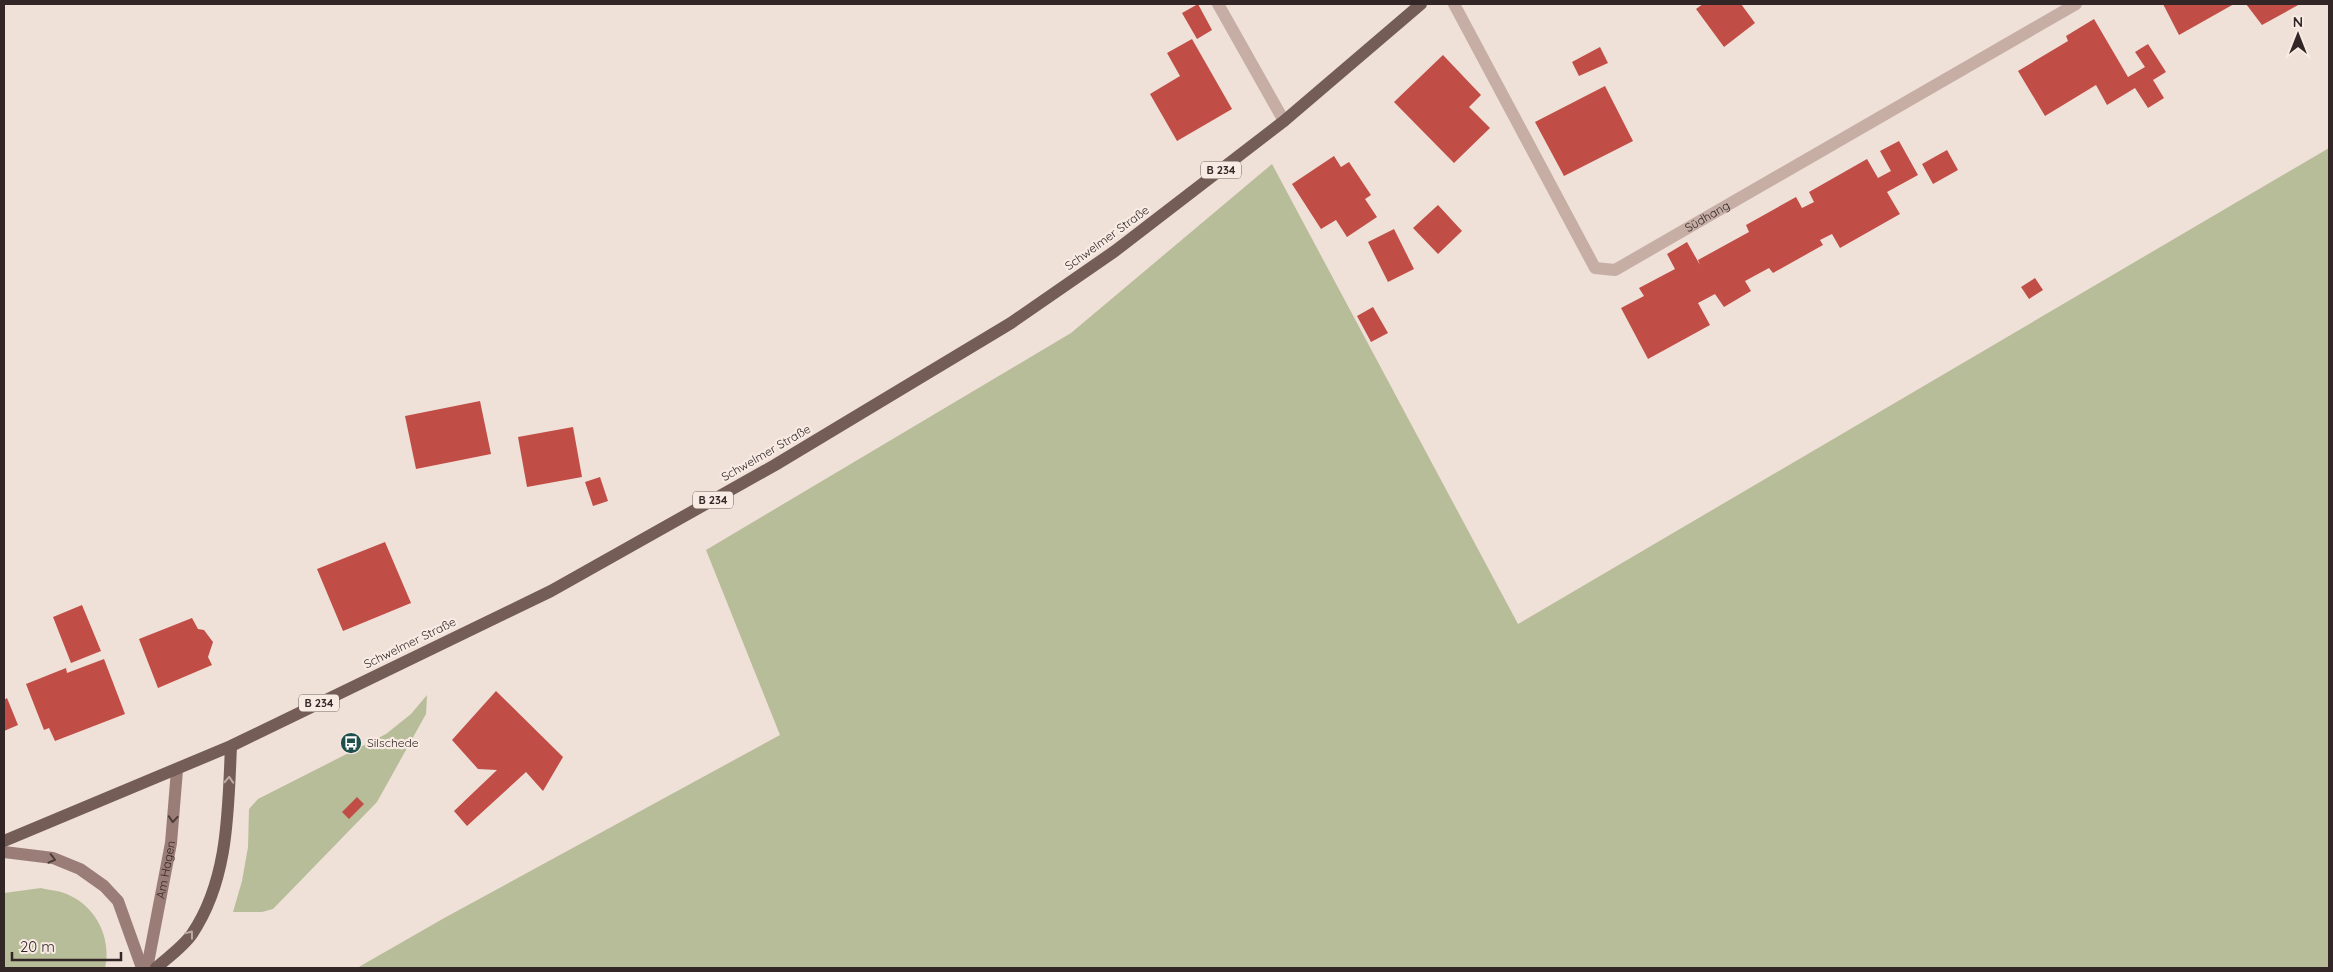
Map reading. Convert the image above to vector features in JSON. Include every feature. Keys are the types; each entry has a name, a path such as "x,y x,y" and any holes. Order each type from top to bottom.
{"main road":[{"name":"Schwelmer Straße","path":"4,841 231,746 551,591 776,465 1011,324 1115,251 1284,121 1421,4"},
{"path":"156,968 191,936 212,898 225,842 231,746"},
{"name":"Am Hagen","path":"147,968 171,843 177,770"},
{"path":"4,852 53,858 80,869 104,886 118,901 142,968"}],"street":[{"path":"1218,4 1284,121"},
{"name":"Südhang","path":"1454,4 1486,59 1595,268 1615,270 2076,4"}],"green space":[{"path":"2329,148 2329,968 357,968 446,917 780,735 706,550 1071,333 1272,164 1518,624"},
{"path":"427,695 426,714 377,802 273,909 262,912 233,912 242,881 248,847 249,809 258,799 386,734 411,714"},
{"path":"41,888 61,892 75,898 92,913 99,923 106,945 105,968 4,968 4,893"}],"building":[{"path":"1198,4 1212,30 1197,39 1182,13"},
{"path":"1703,4 1741,4 1755,23 1724,47 1696,9"},
{"path":"2163,4 2234,4 2179,35"},
{"path":"2246,4 2300,4 2262,25"},
{"path":"2094,19 2128,77 2145,67 2135,52 2148,44 2166,72 2153,80 2164,98 2148,108 2135,88 2107,105 2096,85 2045,116 2018,71 2068,41 2066,36"},
{"path":"1192,39 1232,109 1177,141 1150,94 1180,76 1167,53"},
{"path":"1600,47 1608,63 1579,76 1572,62"},
{"path":"1443,55 1481,95 1469,107 1490,128 1454,163 1394,102"},
{"path":"1605,86 1633,141 1564,176 1535,122"},
{"path":"1899,141 1918,175 1887,192 1900,214 1840,248 1832,234 1820,240 1823,245 1773,273 1769,268 1745,281 1751,291 1724,307 1715,294 1698,303 1710,325 1648,359 1621,308 1644,296 1639,288 1675,269 1667,254 1687,242 1700,265 1698,260 1749,232 1746,225 1796,197 1802,208 1814,202 1809,192 1867,159 1878,178 1891,171 1880,151"},
{"path":"1947,150 1958,170 1933,184 1922,164"},
{"path":"1334,156 1341,167 1349,162 1371,195 1365,199 1377,217 1347,237 1336,220 1321,229 1292,184"},
{"path":"1438,205 1462,231 1438,254 1413,228"},
{"path":"1394,229 1414,269 1388,282 1368,242"},
{"path":"2035,278 2043,290 2029,299 2021,287"},
{"path":"1373,307 1388,333 1371,342 1357,316"},
{"path":"480,401 491,454 416,469 405,416"},
{"path":"573,427 582,477 527,487 518,437"},
{"path":"600,477 608,501 593,506 585,482"},
{"path":"385,542 411,603 343,631 317,569"},
{"path":"82,605 101,651 71,663 53,617"},
{"path":"192,618 198,629 204,630 213,642 208,657 212,665 158,688 139,639"},
{"path":"104,659 125,714 55,741 49,728 44,730 26,684 66,668 67,673"},
{"path":"496,691 563,757 543,791 526,772 467,826 454,811 497,770 478,769 452,740"},
{"path":"7,698 18,725 4,731 4,700"},
{"path":"357,797 364,804 349,819 342,812"}],"place":[{"name":"Silschede","path":"351,743"}]}
